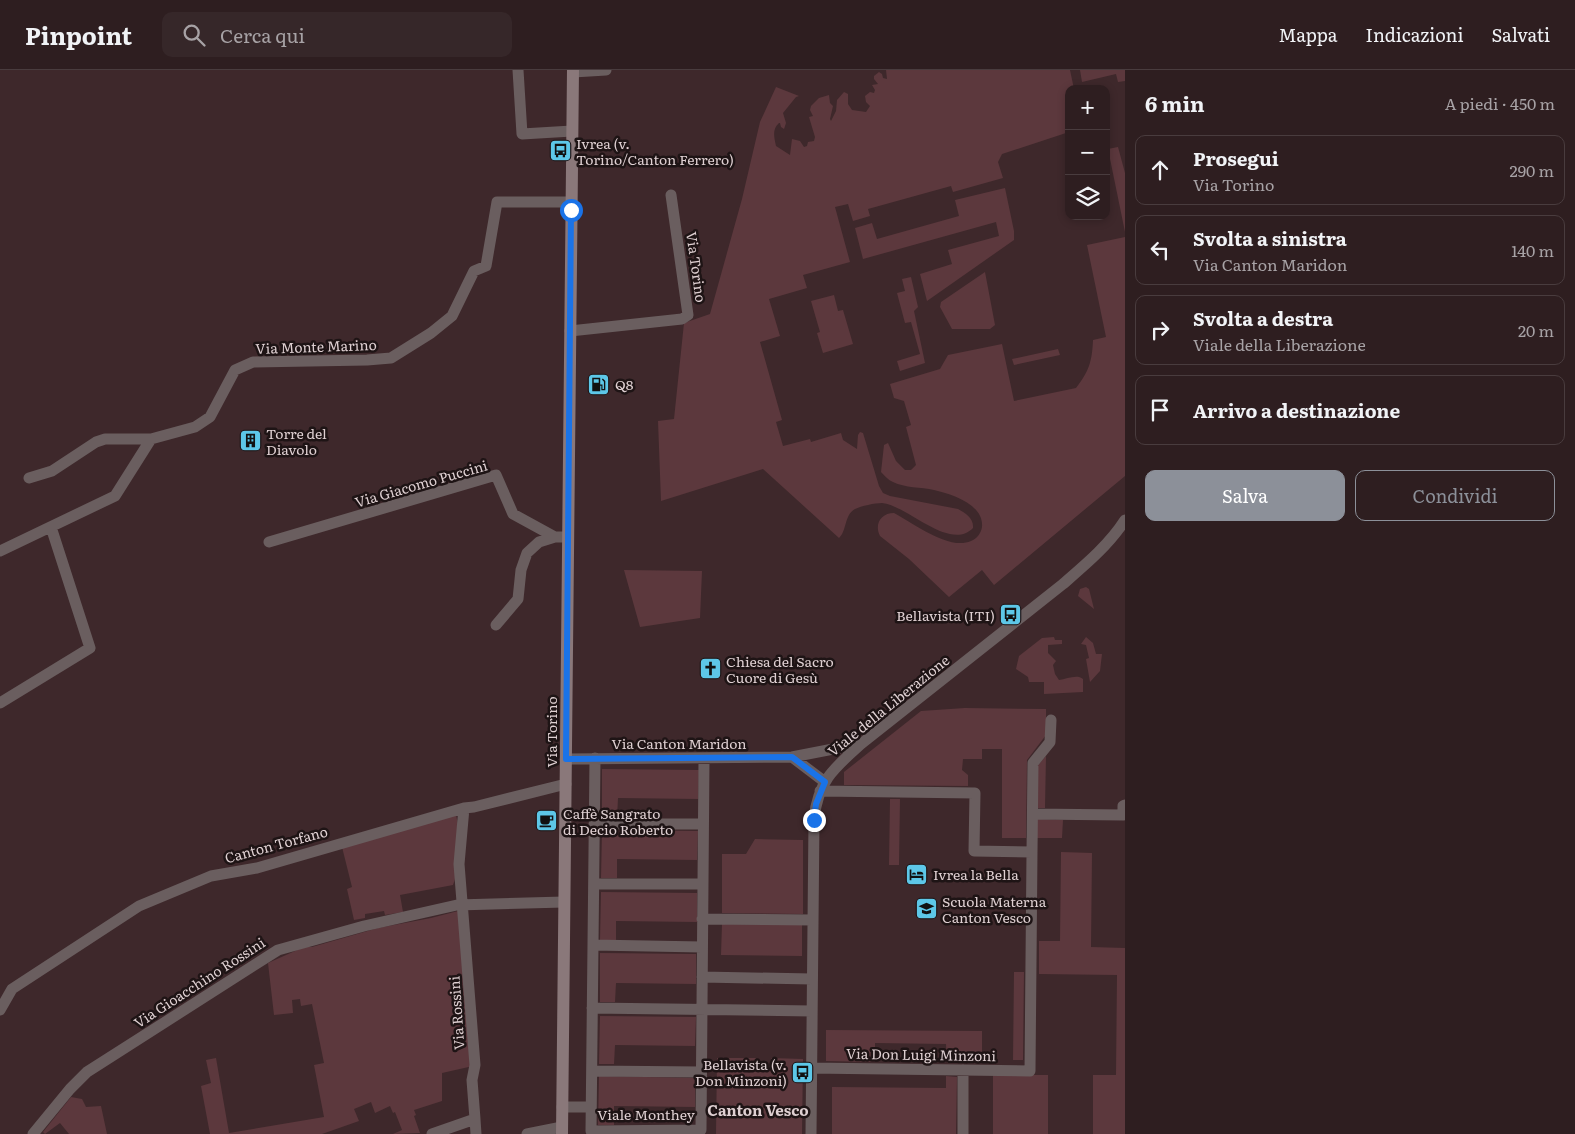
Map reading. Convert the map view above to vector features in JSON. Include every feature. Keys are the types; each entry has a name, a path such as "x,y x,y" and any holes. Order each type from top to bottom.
{"street":[{"path":"518,70 522,134 572,131"},
{"name":"Via Torino","path":"562,1130 566,759 562,537 570,331 573,71 606,70"},
{"name":"Via Torino","path":"570,331 682,318 688,315 671,195"},
{"name":"Via Monte Marino","path":"29,478 52,470 96,442 105,439 151,439 195,428 210,417 235,370 253,362 391,358 431,333 452,316 474,271 486,266 497,202 571,202"},
{"path":"0,550 116,496 151,439"},
{"name":"Via Giacomo Puccini","path":"269,542 496,475 513,514 562,537"},
{"name":"Viale della Liberazione","path":"811,1134 814,820 816,804 831,771 860,744 1063,584 1097,554 1125,520"},
{"path":"0,703 90,648 51,527"},
{"path":"496,625 518,599 521,570 527,552 539,542 562,537"},
{"path":"792,757 823,787 975,793 974,851 1032,852 1033,763 1050,742 1050,720"},
{"name":"Via Canton Maridon","path":"566,759 792,757 860,744"},
{"name":"Viale Monthey","path":"596,758 591,1131 701,1130 704,759"},
{"name":"Canton Torfano","path":"0,1010 12,989 138,906 211,876 257,868 464,808 474,808 566,784"},
{"path":"1033,814 1123,815 1123,806 1125,805"},
{"name":"Via Rossini","path":"464,808 459,864 475,1065 472,1080 476,1134"},
{"path":"594,824 703,824"},
{"name":"Via Don Luigi Minzoni","path":"811,1068 1030,1071 1032,852"},
{"path":"594,884 703,884"},
{"name":"Via Gioacchino Rossini","path":"33,1134 70,1089 87,1072 278,950 364,926 461,904 564,902"},
{"path":"702,919 813,920"},
{"path":"593,945 702,946"},
{"path":"702,977 812,979"},
{"path":"592,1008 812,1011"},
{"path":"592,1070 701,1072"},
{"path":"962,1134 963,1070"},
{"path":"562,1107 591,1107"},
{"path":"432,1134 476,1119"},
{"path":"527,1134 562,1130"}],"shaded area":[{"path":"886,70 1070,70 1073,85 1065,85 1065,133 1002,154 998,162 1003,178 953,192 951,186 868,209 870,216 853,221 848,204 835,207 850,262 803,275 807,288 769,299 780,336 760,342 782,420 776,422 783,446 810,439 811,442 841,433 843,440 857,449 858,435 860,432 863,433 879,486 883,493 958,509 971,519 973,528 964,534 941,531 904,511 879,503 861,507 851,512 839,538 763,469 661,501 658,421 674,419 684,323 710,314 742,199 760,122 776,87 799,96 783,113 786,123 784,129 779,123 774,131 776,146 790,155 792,139 800,141 804,147 807,146 808,142 814,141 815,137 809,117 813,116 810,110 811,106 819,98 829,95 830,103 833,106 831,121 836,111 837,100 844,92 848,94 848,104 852,110 866,112 870,106 866,102 865,96 870,92 874,93 875,90 872,85 878,84 874,76 879,72 883,78 887,79"},
{"path":"1080,70 1125,70 1125,81 1118,82 1116,74 1082,82"},
{"path":"1118,147 1125,173 1125,232 1110,159 1110,149"},
{"path":"1005,188 1014,231 1014,240 927,301 920,274 952,264 948,250 999,236 996,222 863,259 855,228 872,223 877,239 959,216 955,200"},
{"path":"1125,237 1125,476 994,585 982,570 949,597 909,559 880,536 878,523 885,515 894,513 942,539 962,543 973,540 978,535 982,527 981,519 978,512 972,506 957,497 934,490 898,484 881,472 884,445 888,443 896,461 905,470 911,470 916,465 906,427 911,425 904,401 894,398 890,384 940,369 948,355 1002,344 1014,401 1076,388 1089,366 1093,340 1106,337 1087,245"},
{"path":"985,272 995,325 990,329 952,329 940,307 941,302"},
{"path":"911,277 918,307 914,311 925,363 900,371 897,361 920,354 911,322 905,323 897,293 905,291 902,279"},
{"path":"834,295 838,311 843,310 853,344 823,353 817,333 820,332 811,301"},
{"path":"1058,349 1060,355 1014,365 1012,359"},
{"path":"624,570 702,571 700,618 640,627"},
{"path":"1086,587 1089,589 1094,609 1078,596 1080,589"},
{"path":"1054,637 1055,640 1062,640 1062,644 1048,645 1048,653 1056,661 1053,665 1055,674 1059,680 1075,677 1083,679 1083,692 1044,694 1044,682 1029,682 1028,677 1016,669 1019,656 1042,638"},
{"path":"1086,637 1093,643 1096,654 1102,654 1100,671 1090,682 1086,659 1089,658 1086,645 1081,644"},
{"path":"965,708 1046,709 1046,735 1027,760 1026,838 1002,838 1002,749 982,749 982,759 963,759 962,770 968,775 968,786 844,785 844,772 921,711"},
{"path":"1046,756 1045,808 1038,808 1038,765"},
{"path":"602,769 699,770 698,799 618,798 617,818 602,817"},
{"path":"890,799 900,799 899,865 889,865"},
{"path":"456,815 459,831 459,850 453,885 400,895 403,912 385,915 384,911 365,914 365,918 354,920 347,889 352,887 342,847"},
{"path":"1036,819 1063,820 1062,838 1036,838"},
{"path":"602,830 698,831 697,860 617,859 617,878 601,878"},
{"path":"755,839 803,840 803,914 722,913 722,854 746,854"},
{"path":"1061,852 1092,853 1091,947 1125,948 1125,1134 1093,1134 1093,1075 1116,1075 1117,975 1039,974 1039,941 1060,941"},
{"path":"601,892 697,893 697,922 616,921 616,940 600,940"},
{"path":"458,911 473,1066 442,1073 442,1101 414,1110 416,1115 414,1116 420,1133 393,1134 402,1130 395,1112 393,1113 390,1106 375,1113 371,1102 354,1109 359,1121 322,1134 210,1134 201,1086 211,1083 206,1060 216,1058 229,1133 324,1117 314,1065 324,1063 312,1004 301,1006 300,999 292,1000 293,1013 274,1015 268,963 304,947 312,947 378,928"},
{"path":"722,924 802,925 802,956 721,955"},
{"path":"600,953 696,954 696,984 616,983 615,1002 600,1002"},
{"path":"1014,972 1024,972 1023,1060 1013,1060"},
{"path":"600,1016 696,1017 695,1046 615,1045 614,1064 599,1064"},
{"path":"826,1030 982,1031 982,1063 947,1063 946,1044 875,1043 875,1062 826,1061"},
{"path":"717,1058 756,1058 756,1068 771,1068 771,1058 803,1059 802,1134 716,1134"},
{"path":"993,1075 1048,1075 1048,1134 993,1134"},
{"path":"599,1076 695,1078 695,1107 614,1106 614,1125 598,1125"},
{"path":"946,1076 957,1077 956,1134 832,1134 832,1087 946,1088"},
{"path":"71,1097 82,1099 86,1107 101,1106 107,1134 69,1134 60,1123 45,1134 43,1132"}],"place":[{"name":"Ivrea (v. Torino/Canton Ferrero)","path":"560,151"},
{"name":"Q8","path":"599,384"},
{"name":"Torre del Diavolo","path":"250,441"},
{"name":"Bellavista (ITI)","path":"1011,615"},
{"name":"Chiesa del Sacro Cuore di Gesù","path":"710,669"},
{"name":"Caffè Sangrato di Decio Roberto","path":"547,821"},
{"name":"Ivrea la Bella","path":"917,874"},
{"name":"Scuola Materna Canton Vesco","path":"926,909"},
{"name":"Bellavista (v. Don Minzoni)","path":"803,1072"}],"district":[{"name":"Canton Vesco","path":"758,1109"}],"route":[{"path":"571,210 566,759 792,757 825,782 816,804 814,820"}]}
